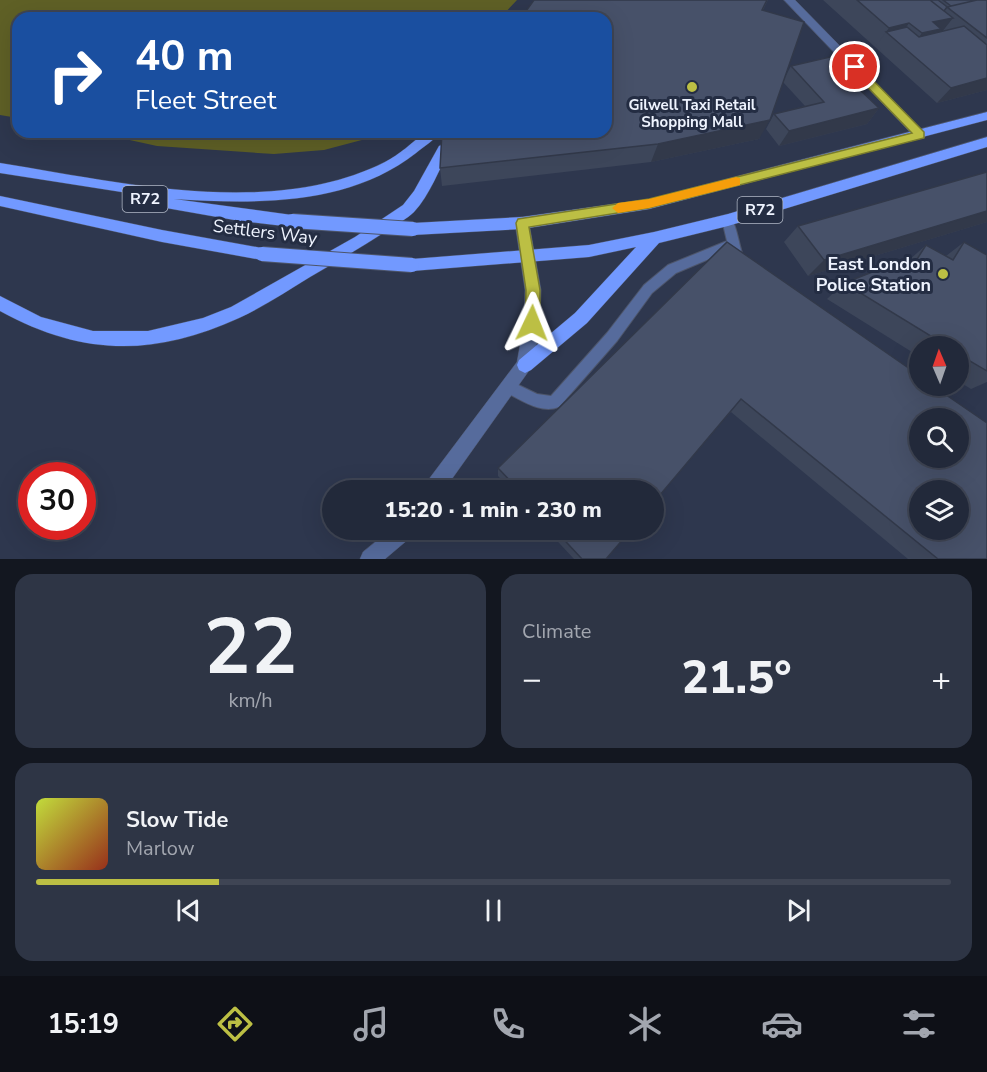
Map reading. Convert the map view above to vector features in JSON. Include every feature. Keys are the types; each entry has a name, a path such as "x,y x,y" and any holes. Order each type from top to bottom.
{"main road":[{"name":"R72","path":"522,223 649,204 987,116"},
{"path":"0,170 202,195 247,197 296,195 329,189 363,179 421,146 428,138"},
{"name":"R72","path":"529,257 589,251 728,220 987,142"},
{"path":"0,303 37,323 93,338 148,338 205,325 236,312 360,241 408,209 419,195 444,149"},
{"name":"Settlers Way","path":"0,170 163,203 292,221 413,229 522,223"},
{"name":"Settlers Way","path":"0,201 162,236 262,254 412,265 529,257"},
{"path":"525,365 580,318 654,238"}],"street":[{"path":"789,0 920,135"},
{"path":"440,480 525,365 532,323 533,290 522,223"},
{"path":"370,559 392,540"}],"lane":[{"path":"728,220 735,255 746,270"},
{"path":"510,387 546,404 554,402 612,337 648,289 672,269 732,244"}],"shaded area":[{"path":"0,0 517,0 506,12 12,12 12,117 0,115"},
{"path":"120,138 369,138 324,150 274,154 157,146"}],"building":[{"name":"Gilwell Taxi Retail Shopping Mall","path":"534,0 767,0 762,10 804,22 770,120 658,144 440,168 442,138 612,138 612,12 525,12"},
{"path":"857,0 930,0 953,18 933,22 941,29 922,33 909,23 889,28"},
{"path":"930,0 938,0 950,9 947,7 944,11"},
{"path":"943,0 977,0 951,6"},
{"path":"987,0 987,38 947,7"},
{"path":"964,26 987,45 987,78 951,88 886,32 907,27 919,37"},
{"path":"830,57 842,70 834,72 853,91 860,90 879,108 789,131 774,114 824,102 791,66"},
{"path":"987,172 987,211 824,260 798,226"},
{"path":"727,242 909,368 909,396 948,396 965,408 909,408 909,468 969,468 969,411 987,423 987,559 938,559 915,540 969,540 969,480 909,480 909,535 741,399 664,490 664,480 509,480 498,468"},
{"path":"964,242 987,255 987,371 969,360 969,336 931,336 844,283 906,259 914,264 926,245 953,260"},
{"path":"564,540 622,540 606,559 582,559"}],"slow traffic":[{"path":"618,208 649,204 736,182"}],"place":[{"name":"Gilwell Taxi Retail Shopping Mall","path":"692,87"},
{"name":"East London Police Station","path":"943,274"}],"route":[{"path":"532,323 533,290 522,223 649,204 920,135 855,67"}]}
